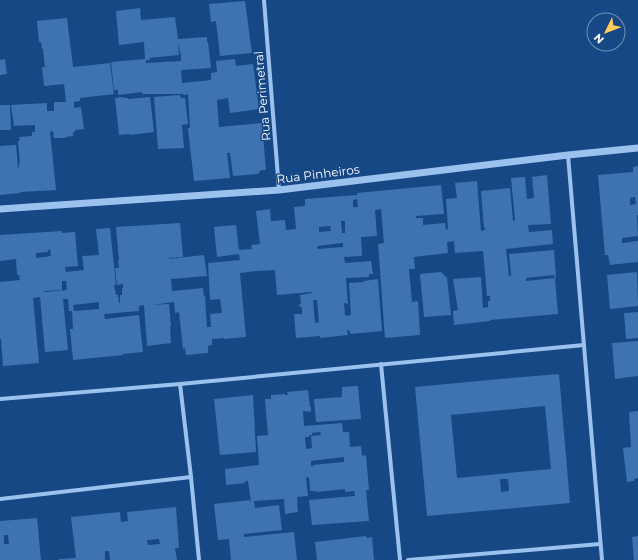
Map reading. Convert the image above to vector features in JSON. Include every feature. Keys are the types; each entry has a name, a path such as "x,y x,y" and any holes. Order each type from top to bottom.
{"street":[{"name":"Rua Perimetral","path":"264,0 279,190"},
{"name":"Rua Pinheiros","path":"0,209 279,190 638,148"},
{"path":"568,155 602,560"},
{"path":"0,398 180,384 584,345"},
{"path":"381,364 400,560"},
{"path":"180,384 199,560"},
{"path":"0,499 191,477"},
{"path":"408,560 600,544"}],"building":[{"path":"245,1 252,53 220,56 216,21 211,22 209,4"},
{"path":"140,8 141,20 175,17 178,39 207,37 211,68 181,70 182,83 211,80 211,73 217,72 216,61 235,59 236,66 253,64 259,109 230,113 228,98 217,100 219,127 262,123 266,170 261,170 258,174 233,176 230,153 227,153 230,178 194,181 188,129 190,128 188,94 142,94 142,92 118,95 118,90 114,90 111,62 145,59 144,42 119,45 116,11","holes":["178,42 181,61 146,63 146,60 150,60 149,58 179,55"]},
{"path":"67,18 73,67 110,63 114,94 80,98 80,101 74,102 74,108 81,107 84,129 75,130 75,132 73,132 73,136 54,138 53,131 50,132 56,190 20,192 0,195 0,146 16,145 18,168 20,163 19,137 32,136 32,132 35,132 35,125 14,126 11,105 47,103 47,111 54,111 54,102 66,102 64,84 44,86 42,67 45,67 43,49 41,42 39,42 37,21"},
{"path":"5,59 7,74 0,75 0,60"},
{"path":"180,95 181,98 185,98 188,124 182,125 184,148 158,149 154,97"},
{"path":"123,97 128,99 150,97 154,132 119,135 115,98"},
{"path":"0,105 10,105 11,130 0,130"},
{"path":"638,166 638,236 622,238 622,243 638,241 638,262 610,265 608,255 605,255 598,175 633,172 633,167","holes":["635,197 636,204 630,205 630,198"]},
{"path":"547,175 551,224 528,225 529,232 552,230 553,244 506,249 509,276 511,276 511,274 509,254 554,250 558,314 454,325 453,311 458,310 453,279 481,277 483,308 488,307 490,296 487,296 483,251 455,253 454,241 447,242 448,253 414,257 415,269 409,269 412,302 418,301 420,335 385,338 378,244 384,243 381,209 375,210 377,236 361,237 362,256 344,257 345,263 371,261 373,274 369,274 369,277 346,278 348,304 344,303 345,315 349,316 351,315 349,283 378,279 382,331 350,334 350,331 347,330 348,335 320,338 320,336 296,338 294,314 302,314 302,307 300,307 299,304 301,304 300,295 312,292 277,295 275,270 257,271 240,273 246,337 212,339 212,345 208,346 208,353 186,355 185,348 183,349 179,312 175,313 174,302 152,305 169,304 171,343 147,346 144,305 139,306 139,311 104,314 105,319 139,315 143,352 73,360 70,329 73,329 72,311 69,311 68,299 63,299 68,350 45,352 40,297 33,298 39,363 3,366 0,339 0,282 20,280 19,275 17,275 16,259 0,261 0,235 62,231 62,233 75,232 78,266 65,267 66,272 84,270 82,256 99,255 96,229 110,228 116,285 114,285 116,295 118,295 120,303 120,295 122,295 123,284 117,285 115,268 119,268 119,260 116,227 180,223 183,257 169,259 204,255 207,276 171,279 172,291 203,288 207,327 211,327 210,314 222,313 220,299 210,300 208,263 240,260 239,254 217,257 214,227 236,225 239,250 252,249 251,245 260,244 256,211 270,209 271,221 285,220 286,230 296,229 294,207 305,206 305,199 357,195 357,193 441,185 444,214 416,216 416,218 423,218 423,225 445,223 446,230 448,229 446,199 457,198 455,183 477,181 481,231 485,230 485,227 484,228 481,191 510,188 513,221 515,220 511,178 525,177 527,199 534,198 532,177","holes":["357,199 358,207 353,207 353,200","341,221 345,221 345,233 342,233","330,226 331,231 319,232 319,227","343,243 343,247 318,249 317,246","50,249 51,256 36,258 36,253 48,252","554,275 555,278 526,281 526,278","62,281 66,281 67,290 44,291 62,290","313,300 317,300 319,322 315,323","99,302 99,309 74,311 73,305"]},
{"path":"441,272 447,278 451,315 424,317 420,274"},
{"path":"637,272 638,306 610,309 607,275"},
{"path":"638,312 638,338 626,339 624,313"},
{"path":"638,341 638,376 615,379 612,343"},
{"path":"559,374 570,503 427,516 415,387","holes":["545,406 551,469 457,478 451,415","500,479 508,479 509,491 501,492"]},
{"path":"358,386 361,419 316,422 314,399 342,397 342,387"},
{"path":"308,390 311,412 303,411 304,426 342,423 343,432 349,432 350,447 361,446 362,456 366,455 369,490 366,490 369,521 312,525 309,500 355,496 354,491 345,492 345,489 316,492 310,491 309,477 306,478 308,496 297,497 298,512 285,514 284,499 254,501 255,508 279,505 282,530 244,534 244,537 294,532 297,560 231,560 229,539 218,540 214,504 250,500 251,502 248,481 245,481 245,483 226,485 225,469 259,465 257,436 268,435 265,399 271,399 271,395 288,395 287,392","holes":["320,432 321,435 311,436 312,448 306,449 305,437 309,437 312,433","344,457 344,462 311,466 311,461"]},
{"path":"253,395 256,452 220,455 214,399"},
{"path":"638,411 638,478 634,479 634,481 627,482 623,448 631,447 629,412"},
{"path":"176,507 179,548 175,548 177,560 110,560 109,551 105,551 105,560 59,560 76,558 71,517 120,512 121,522 128,521 127,512","holes":["159,539 160,544 148,545 147,540"]},
{"path":"37,518 41,560 0,560 0,521","holes":["4,535 8,535 9,544 4,544"]},
{"path":"366,536 367,538 372,537 374,560 317,560 315,542"},
{"path":"638,536 638,560 634,560 632,537"}]}
